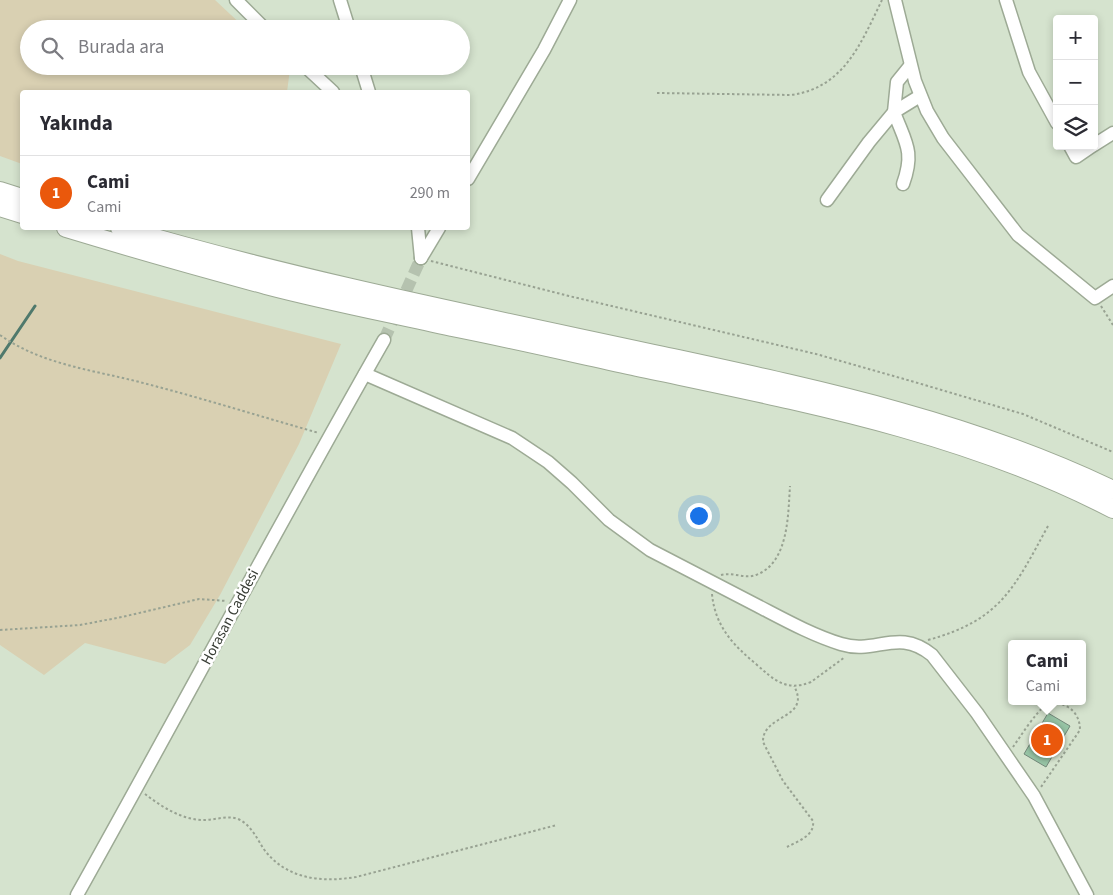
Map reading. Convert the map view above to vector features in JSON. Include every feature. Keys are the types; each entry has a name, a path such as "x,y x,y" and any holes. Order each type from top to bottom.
{"highway":[{"path":"0,191 20,197"},
{"path":"0,207 20,213"},
{"path":"73,230 145,252 268,285 883,422 998,458 1063,485 1113,509"},
{"path":"127,230 187,247 368,292 778,380 857,399 937,421 994,440 1055,464 1113,490"}],"street":[{"path":"236,0 256,20"},
{"path":"340,0 347,20"},
{"path":"470,176 544,50 570,0"},
{"path":"895,0 910,66 920,96 942,138 1018,235 1095,298 1113,286"},
{"path":"1006,0 1029,72 1053,116"},
{"path":"904,184 909,167 909,152 894,112 897,82 910,66"},
{"path":"315,75 331,90"},
{"path":"364,75 368,90"},
{"path":"827,200 869,142 894,112 920,96"},
{"path":"1098,142 1113,132"},
{"path":"1072,150 1076,157 1087,150"},
{"path":"418,230 421,258"},
{"path":"421,258 438,230"},
{"name":"Horasan Caddesi","path":"77,895 329,436 384,340"},
{"path":"365,374 512,438 560,472 628,536 650,550 804,630 838,644 858,647 894,641 914,644 932,655 1007,754 1034,796 1087,895"}],"path":[{"path":"657,93 792,95 818,88 832,79 848,62 882,0"},
{"path":"421,258 569,296 816,354 1023,414 1113,452"},
{"path":"1095,298 1113,325"},
{"path":"0,335 22,349 54,362 145,383 329,436"},
{"path":"790,486 786,534 780,550 771,563 755,575 724,574 712,582 714,611 727,637 740,651 776,681 794,686 811,682 858,647"},
{"path":"914,644 963,629 985,616 1018,581 1048,526"},
{"path":"0,630 55,628 87,624 200,599 219,599 238,604"},
{"path":"787,847 810,834 813,825 784,781 763,742 763,738 768,727 794,709 798,704 798,694 794,686"},
{"path":"1007,754 1044,706 1047,705"},
{"path":"1034,796 1080,730 1076,715 1070,708 1062,705"},
{"path":"137,788 160,804 188,818 204,820 227,817 239,820 250,827 268,855 278,865 290,872 323,879 356,877 557,825"}],"shaded area":[{"path":"0,0 215,0 236,20 20,20 20,75 289,75 287,90 20,90 20,163 0,156"},
{"path":"0,254 18,261 341,344 299,444 220,595 190,645 165,664 85,643 44,675 0,645"}],"building":[{"path":"1048,713 1070,726 1046,767 1024,754"}],"waterway":[{"path":"0,358 35,306"}],"tunnel":[{"path":"384,340 421,258"}],"place":[{"name":"Cami","path":"1047,740"}]}
